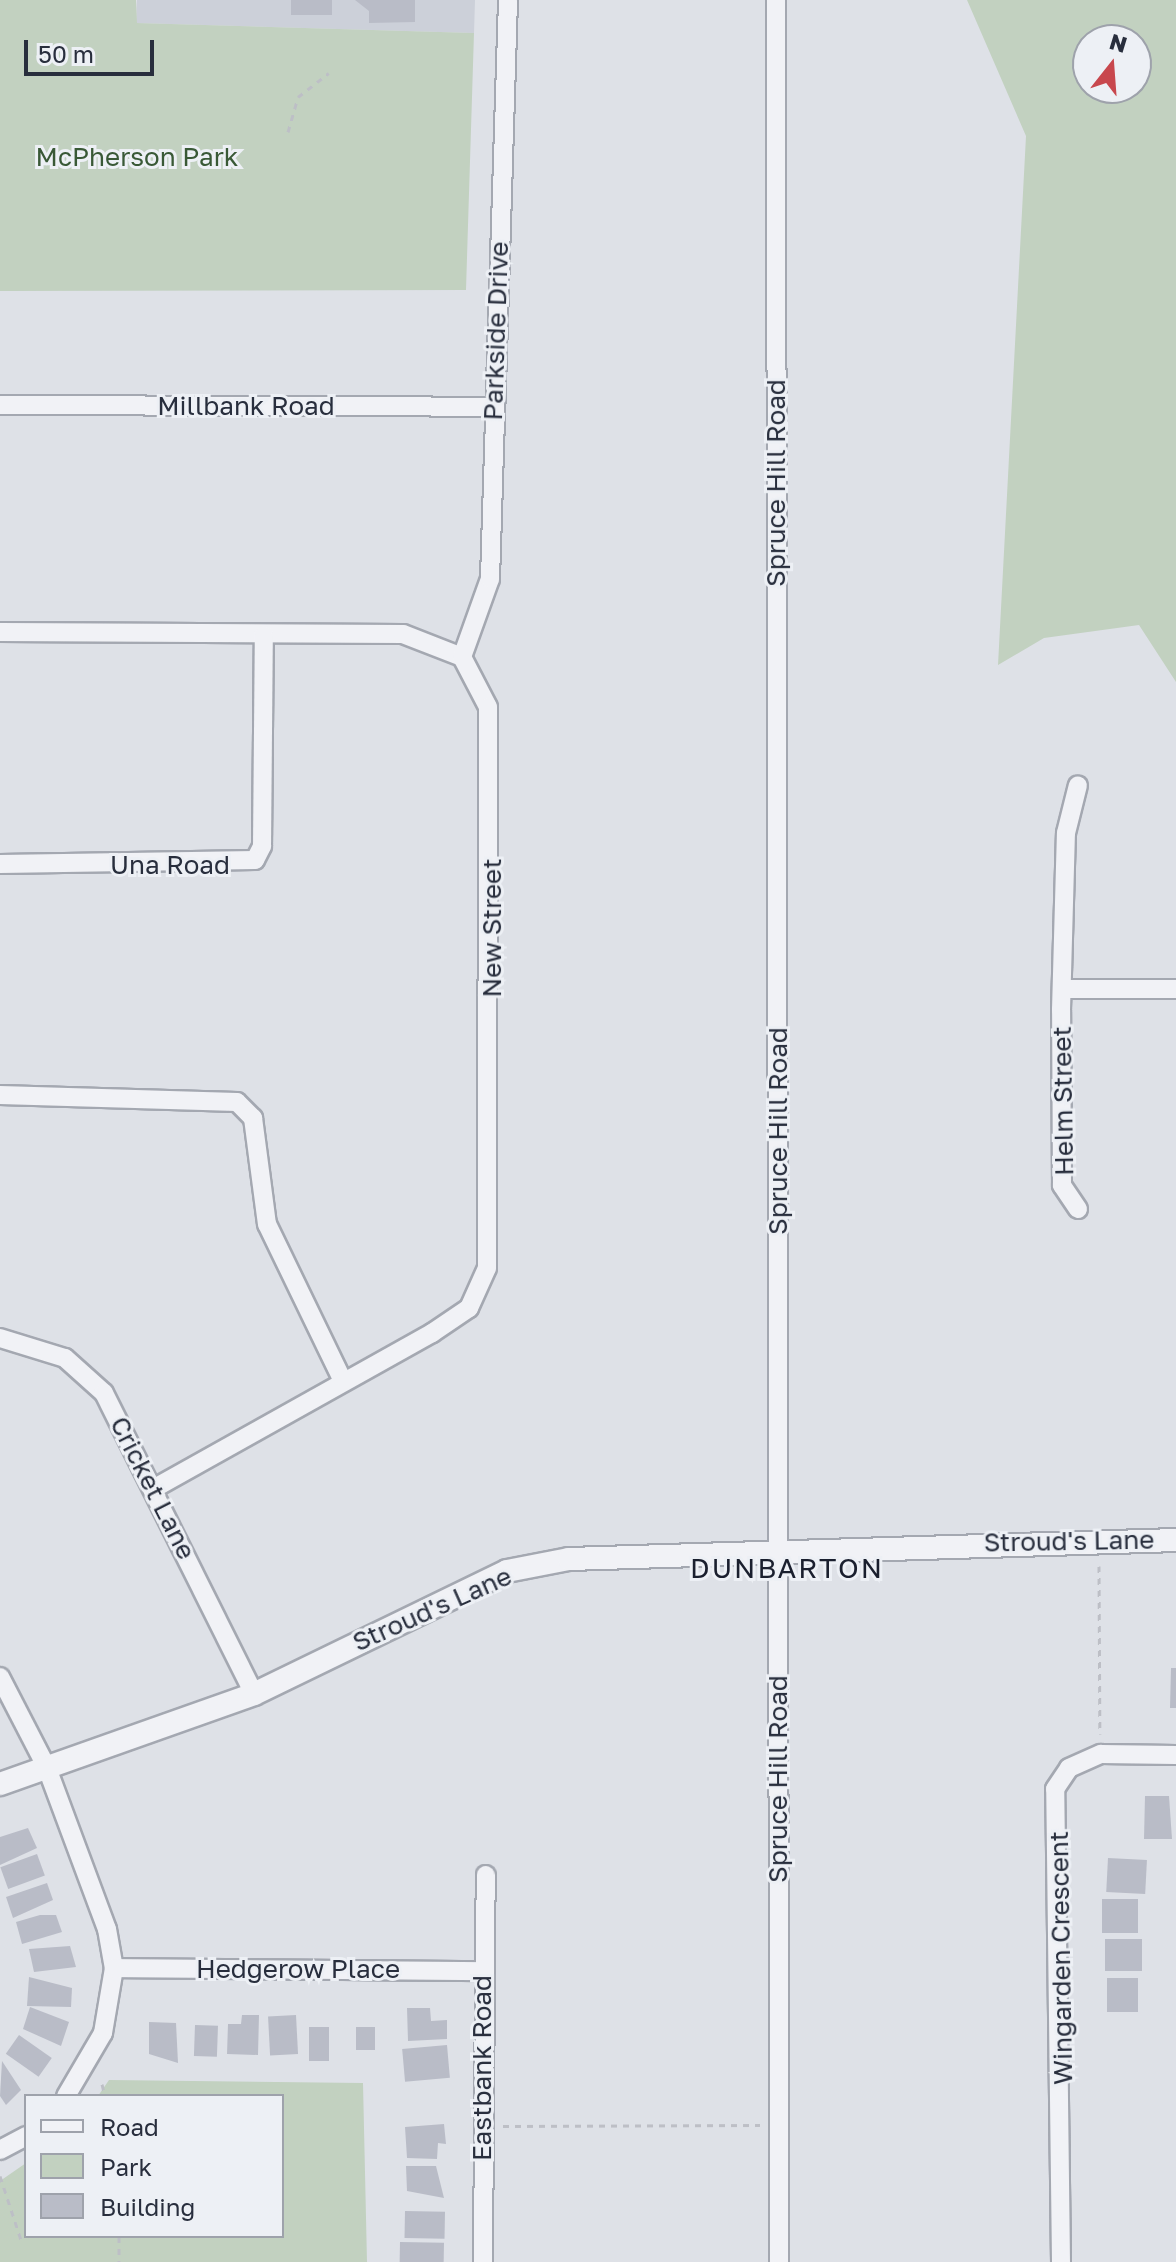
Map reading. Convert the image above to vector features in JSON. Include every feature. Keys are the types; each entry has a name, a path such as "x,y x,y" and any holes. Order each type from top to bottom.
{"street":[{"name":"Parkside Drive","path":"462,657 490,579 508,0"},
{"name":"Spruce Hill Road","path":"776,0 779,2262"},
{"name":"Millbank Road","path":"0,405 493,407"},
{"path":"0,632 403,634 462,657"},
{"name":"Una Road","path":"0,864 255,860 262,846 264,635"},
{"name":"New Street","path":"157,1487 469,1308 489,1255 492,736 488,707 462,657"},
{"name":"Helm Street","path":"1078,785 1066,833 1062,989 1062,1185 1078,1209"},
{"path":"1062,989 1176,989"},
{"path":"0,1095 237,1102 253,1118 267,1224 343,1381"},
{"name":"Cricket Lane","path":"0,1338 65,1358 104,1393 157,1487 254,1694"},
{"name":"Stroud's Lane","path":"0,1784 254,1694 507,1571 569,1559 777,1554 938,1543 1176,1540"},
{"path":"0,1677 47,1768 114,1968 103,2033 67,2094"},
{"name":"Wingarden Crescent","path":"1061,2262 1055,1789 1069,1768 1101,1754 1176,1755"},
{"name":"Eastbank Road","path":"483,2262 482,1971 486,1875"},
{"name":"Hedgerow Place","path":"114,1968 482,1971"},
{"path":"0,2150 24,2137"}],"path":[{"path":"288,132 298,97 329,73"},
{"path":"1099,1566 1100,1734"},
{"path":"102,2084 104,2094"},
{"path":"482,2127 779,2125"},
{"path":"0,2176 21,2240"},
{"path":"119,2238 119,2262"}],"shaded area":[{"path":"137,0 475,0 474,33 136,23"}],"green space":[{"name":"McPherson Park","path":"0,0 136,0 137,23 474,33 466,290 0,291"},
{"path":"967,0 1176,0 1176,682 1139,625 1044,638 998,665 1026,136"},
{"path":"109,2080 363,2083 367,2262 0,2262 0,2181 24,2164 24,2238 284,2238 284,2094 99,2094"}],"building":[{"path":"291,0 332,0 332,15 291,15"},
{"path":"355,0 415,0 415,22 369,23 369,11"},
{"path":"1171,1668 1176,1668 1176,1708 1170,1708"},
{"path":"1145,1796 1169,1796 1172,1839 1144,1839"},
{"path":"28,1828 37,1848 0,1865 0,1837"},
{"path":"37,1854 45,1876 8,1889 0,1867"},
{"path":"1108,1858 1147,1860 1145,1894 1106,1892"},
{"path":"47,1883 53,1900 13,1918 6,1897"},
{"path":"1102,1899 1138,1899 1138,1933 1102,1933"},
{"path":"40,1915 56,1915 62,1932 22,1944 16,1922"},
{"path":"1105,1939 1142,1939 1142,1971 1105,1971"},
{"path":"70,1946 76,1967 34,1972 29,1949"},
{"path":"29,1977 72,1988 71,2007 27,2006"},
{"path":"1107,1978 1138,1978 1138,2012 1107,2012"},
{"path":"30,2007 69,2022 61,2046 23,2029"},
{"path":"407,2008 430,2008 431,2021 447,2020 447,2039 408,2041"},
{"path":"242,2015 259,2015 258,2055 227,2054 228,2024 241,2024"},
{"path":"296,2015 298,2054 270,2055 268,2016"},
{"path":"149,2022 176,2023 178,2063 149,2054"},
{"path":"195,2025 218,2026 217,2057 194,2056"},
{"path":"309,2027 329,2027 329,2061 309,2061"},
{"path":"356,2027 375,2027 375,2050 356,2050"},
{"path":"19,2035 52,2058 39,2077 6,2054"},
{"path":"447,2045 450,2078 405,2082 402,2049"},
{"path":"2,2061 21,2090 6,2105 0,2096"},
{"path":"444,2124 446,2144 438,2143 437,2159 407,2158 405,2127"},
{"path":"406,2166 436,2166 444,2198 407,2191"},
{"path":"405,2211 445,2212 445,2239 405,2238"},
{"path":"400,2242 444,2243 444,2262 400,2262"}],"district":[{"name":"DUNBARTON","path":"787,1568"}]}
